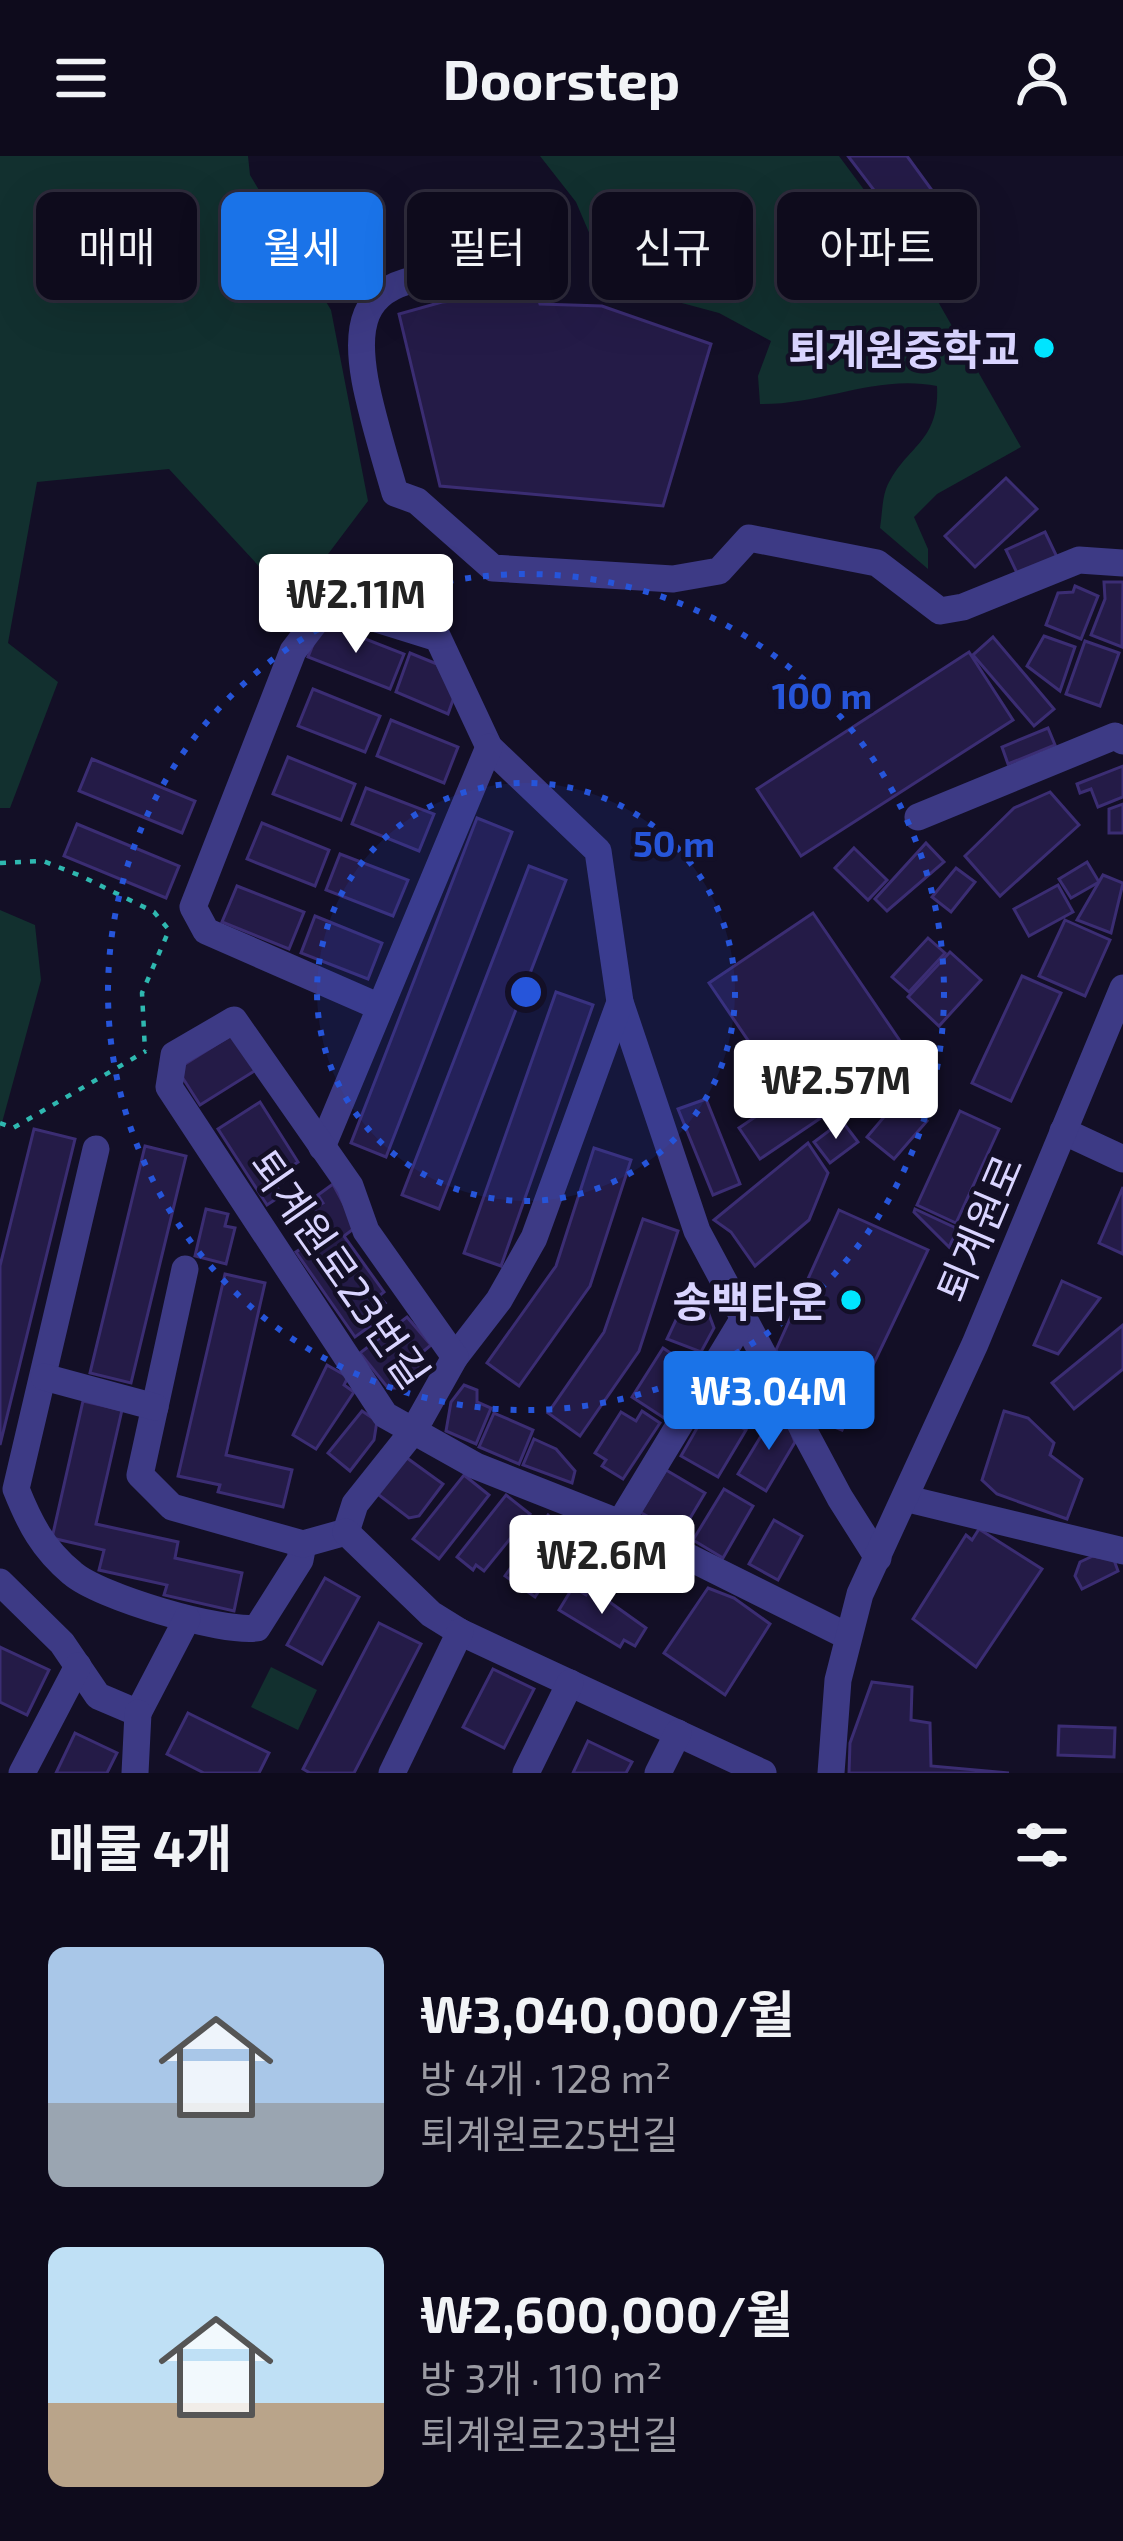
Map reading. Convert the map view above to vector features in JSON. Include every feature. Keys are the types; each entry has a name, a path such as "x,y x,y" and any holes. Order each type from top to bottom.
{"street":[{"path":"407,282 383,291 361,321 359,370 395,493 417,501 493,568 673,579 718,571 749,538 877,563 940,611 963,608 1079,560 1123,563"},
{"path":"380,1007 206,931 194,907 293,651 329,604 438,638 489,747 598,850 620,1002 697,1231 878,1558"},
{"path":"918,817 1115,736 1123,741"},
{"path":"322,1147 489,747"},
{"name":"퇴계원로","path":"831,1773 847,1636 1123,988"},
{"path":"346,1532 355,1504 414,1430 455,1357 500,1300 534,1238 620,1002"},
{"path":"174,1055 234,1020 350,1186 366,1231 455,1357"},
{"name":"퇴계원로23번길","path":"174,1055 169,1088 178,1109 385,1415 476,1466 620,1523 847,1636"},
{"path":"1063,1131 1123,1159"},
{"path":"96,1149 16,1490 34,1534 76,1578 187,1619 237,1631 257,1628 300,1560 303,1544"},
{"path":"185,1269 140,1475 172,1507 303,1544 346,1532"},
{"path":"620,1523 744,1318"},
{"path":"44,1377 155,1407"},
{"path":"908,1499 1123,1551"},
{"path":"346,1532 431,1614 460,1632 763,1773"},
{"path":"0,1582 78,1666 98,1696 138,1714"},
{"path":"137,1772 138,1714 187,1619"},
{"path":"392,1773 460,1632"},
{"path":"22,1773 78,1666"},
{"path":"526,1773 570,1683"},
{"path":"658,1773 678,1733"}],"path":[{"path":"0,863 43,861 154,912 169,931 142,993 146,1051"},
{"path":"0,1123 13,1128 146,1051 174,1055"}],"green space":[{"path":"0,156 248,156 250,175 260,192 221,192 221,300 325,300 331,310 368,501 292,602 169,469 37,482 8,643 58,682 10,808 0,808"},
{"path":"540,156 839,156 866,192 777,192 777,300 937,300 1021,447 937,494 914,517 928,549 928,569 880,528 886,489 933,421 937,386 892,384 760,404 758,376 771,341 719,313 671,300 753,300 753,192 592,192 592,239 576,202"},
{"path":"0,910 35,925 41,980 0,1130"},
{"path":"271,1667 317,1690 298,1730 251,1707"}],"building":[{"path":"848,156 907,156 933,192 875,192"},
{"path":"539,300 540,304 602,306 711,344 663,506 440,486 399,314 442,302"},
{"path":"1006,478 1037,509 975,567 945,536"},
{"path":"1045,532 1057,557 1018,575 1006,550"},
{"path":"1104,582 1123,582 1122,647 1091,635 1105,599"},
{"path":"1075,586 1098,596 1081,639 1046,625 1058,593 1073,592"},
{"path":"322,622 404,654 390,689 308,657"},
{"path":"1044,636 1075,647 1060,691 1027,666"},
{"path":"993,637 1054,709 1034,726 973,655"},
{"path":"1085,641 1119,653 1100,706 1066,694"},
{"path":"969,652 1013,720 801,856 757,789"},
{"path":"410,653 437,664 454,697 448,714 396,692"},
{"path":"313,689 380,716 365,752 298,726"},
{"path":"391,720 458,747 444,783 377,756"},
{"path":"1048,728 1055,745 1008,764 1002,747"},
{"path":"288,757 355,784 341,820 273,794"},
{"path":"92,759 195,801 182,833 79,791"},
{"path":"1123,766 1123,797 1098,807 1091,789 1080,793 1077,784"},
{"path":"366,788 434,814 419,851 352,824"},
{"path":"1050,792 1079,825 1000,896 965,856 1014,808"},
{"path":"1123,804 1123,833 1109,833 1109,809"},
{"path":"477,818 512,832 386,1157 351,1143"},
{"path":"262,823 329,850 315,886 247,859"},
{"path":"77,824 179,866 166,898 64,856"},
{"path":"926,843 944,862 887,911 875,899"},
{"path":"854,848 887,880 868,900 835,868"},
{"path":"340,854 408,880 393,916 326,890"},
{"path":"1087,862 1099,882 1071,898 1059,879"},
{"path":"529,866 566,880 439,1209 402,1195"},
{"path":"956,868 975,882 951,912 932,897"},
{"path":"1103,875 1123,883 1111,933 1077,920"},
{"path":"1058,885 1073,912 1029,936 1014,909"},
{"path":"237,886 304,912 289,949 222,922"},
{"path":"813,913 911,1057 760,1159 739,1128 786,1096 709,983"},
{"path":"315,916 382,943 368,979 301,953"},
{"path":"1065,920 1110,940 1085,996 1039,976"},
{"path":"928,938 945,953 909,992 892,977"},
{"path":"950,952 981,980 939,1026 908,997"},
{"path":"1022,976 1061,993 1011,1101 972,1083"},
{"path":"556,992 593,1005 501,1266 464,1253"},
{"path":"233,1034 256,1070 200,1105 177,1069"},
{"path":"900,1098 927,1121 894,1159 867,1137"},
{"path":"706,1099 740,1184 713,1195 678,1109"},
{"path":"260,1102 298,1162 279,1175 283,1182 276,1186 282,1195 267,1205 218,1129"},
{"path":"960,1111 999,1129 956,1223 917,1205"},
{"path":"842,1121 858,1142 830,1163 814,1142"},
{"path":"34,1129 75,1139 0,1445 0,1266"},
{"path":"808,1143 828,1173 809,1220 755,1266 731,1232 714,1220"},
{"path":"145,1146 186,1156 131,1383 90,1373"},
{"path":"594,1148 631,1160 590,1286 519,1386 487,1363 556,1266"},
{"path":"333,1184 356,1227 344,1236 384,1292 379,1296 385,1303 374,1310 380,1319 355,1337 296,1252 309,1243 303,1234 322,1220 314,1208 323,1203 318,1195"},
{"path":"1123,1187 1123,1254 1099,1243"},
{"path":"206,1209 228,1214 225,1226 235,1228 226,1264 195,1256"},
{"name":"송백타운","path":"839,1210 928,1250 842,1430 827,1424 776,1350"},
{"path":"914,1212 958,1229 949,1247"},
{"path":"643,1219 678,1231 639,1351 580,1436 548,1413 604,1332"},
{"path":"225,1274 265,1283 226,1455 292,1470 283,1507 218,1492 220,1485 178,1476"},
{"path":"1062,1281 1100,1298 1058,1354 1034,1345"},
{"path":"689,1292 702,1296 714,1328 701,1352 667,1339"},
{"path":"407,1317 431,1345 413,1360 422,1370 408,1388 388,1388 360,1353"},
{"path":"1123,1325 1123,1369 1074,1409 1052,1383"},
{"path":"663,1348 693,1368 664,1418 632,1397"},
{"path":"739,1358 767,1393 750,1420 716,1400"},
{"path":"327,1365 348,1377 344,1385 354,1392 316,1449 293,1435"},
{"path":"464,1385 477,1390 477,1402 491,1408 476,1444 446,1431 451,1402"},
{"path":"83,1401 122,1410 96,1524 178,1542 175,1558 242,1573 234,1611 164,1595 167,1585 99,1570 104,1550 52,1538"},
{"path":"708,1409 746,1430 718,1477 681,1456"},
{"path":"362,1411 377,1421 374,1440 350,1471 328,1453"},
{"path":"642,1411 660,1423 623,1479 602,1466 606,1460 595,1453 621,1412 636,1421"},
{"path":"1004,1411 1028,1418 1054,1443 1050,1455 1082,1479 1067,1519 997,1494 982,1480"},
{"path":"494,1413 533,1430 519,1464 479,1447"},
{"path":"775,1413 787,1421 795,1442 766,1491 738,1474"},
{"path":"534,1439 556,1449 575,1471 572,1483 523,1465"},
{"path":"407,1458 443,1484 419,1516 409,1518 375,1492"},
{"path":"666,1470 705,1493 680,1535 640,1512"},
{"path":"464,1475 489,1495 439,1559 413,1539"},
{"path":"724,1489 753,1506 723,1558 693,1540"},
{"path":"506,1495 530,1514 484,1571 476,1565 473,1570 457,1557"},
{"path":"548,1515 560,1527 565,1552 535,1597 505,1576"},
{"path":"774,1520 802,1536 778,1580 749,1564"},
{"path":"979,1529 1042,1569 976,1667 913,1619 966,1535 972,1540"},
{"path":"609,1543 639,1552 621,1587 585,1566 598,1547"},
{"path":"1093,1556 1114,1560 1118,1571 1082,1589 1075,1576 1080,1562"},
{"path":"325,1578 359,1597 322,1664 287,1645"},
{"path":"573,1587 586,1595 590,1588 646,1628 635,1646 624,1640 620,1647 559,1610"},
{"path":"708,1588 734,1598 770,1624 725,1695 664,1653"},
{"path":"379,1623 421,1644 354,1773 310,1773 303,1769"},
{"path":"0,1647 49,1670 27,1715 0,1702"},
{"path":"493,1669 534,1689 504,1748 463,1727"},
{"path":"872,1682 912,1687 911,1720 930,1723 931,1766 1009,1773 849,1773 850,1743"},
{"path":"188,1713 269,1753 259,1773 204,1773 167,1754"},
{"path":"1059,1726 1115,1728 1114,1757 1058,1755"},
{"path":"75,1733 117,1753 107,1773 56,1773"},
{"path":"588,1741 632,1762 626,1773 573,1773"}],"place":[{"name":"퇴계원중학교","path":"1044,348"},
{"name":"송백타운","path":"851,1300"}]}
